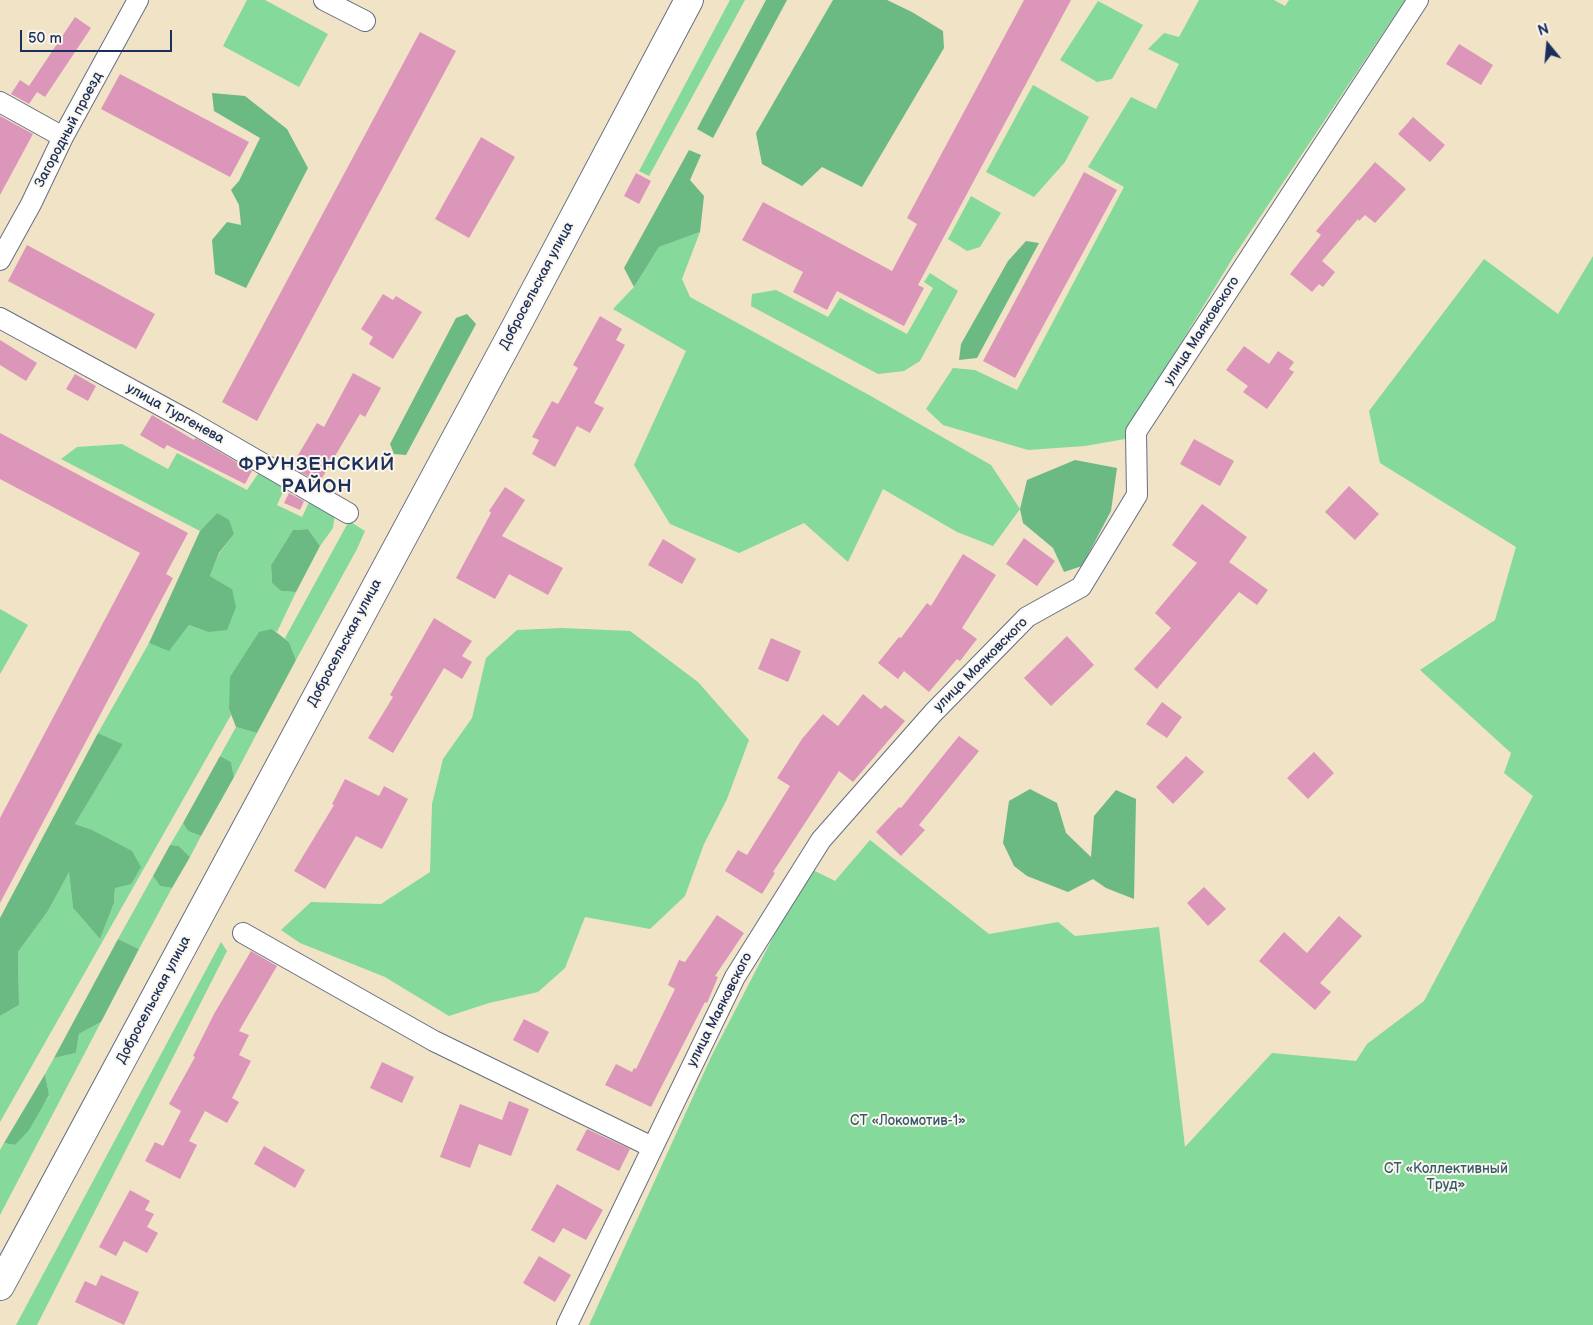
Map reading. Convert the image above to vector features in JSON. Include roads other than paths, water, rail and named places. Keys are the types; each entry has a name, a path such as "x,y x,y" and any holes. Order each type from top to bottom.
{"main road":[{"name":"Добросельская улица","path":"0,1286 519,321 689,0"}],"street":[{"name":"Загородный проезд","path":"0,260 31,204 63,137 138,0"},
{"path":"324,0 365,20"},
{"name":"улица Маяковского","path":"567,1325 734,977 822,840 933,714 1027,617 1081,587 1138,495 1136,432 1418,0"},
{"path":"0,102 63,137"},
{"name":"улица Тургенева","path":"0,318 189,420 348,513"},
{"path":"243,933 434,1041 652,1147"}],"district":[{"name":"ФРУНЗЕНСКИЙ РАЙОН","path":"317,476"}],"park label":[{"name":"СТ «Локомотив-1»","path":"908,1121"},
{"name":"СТ «Коллективный Труд»","path":"1446,1178"}]}
